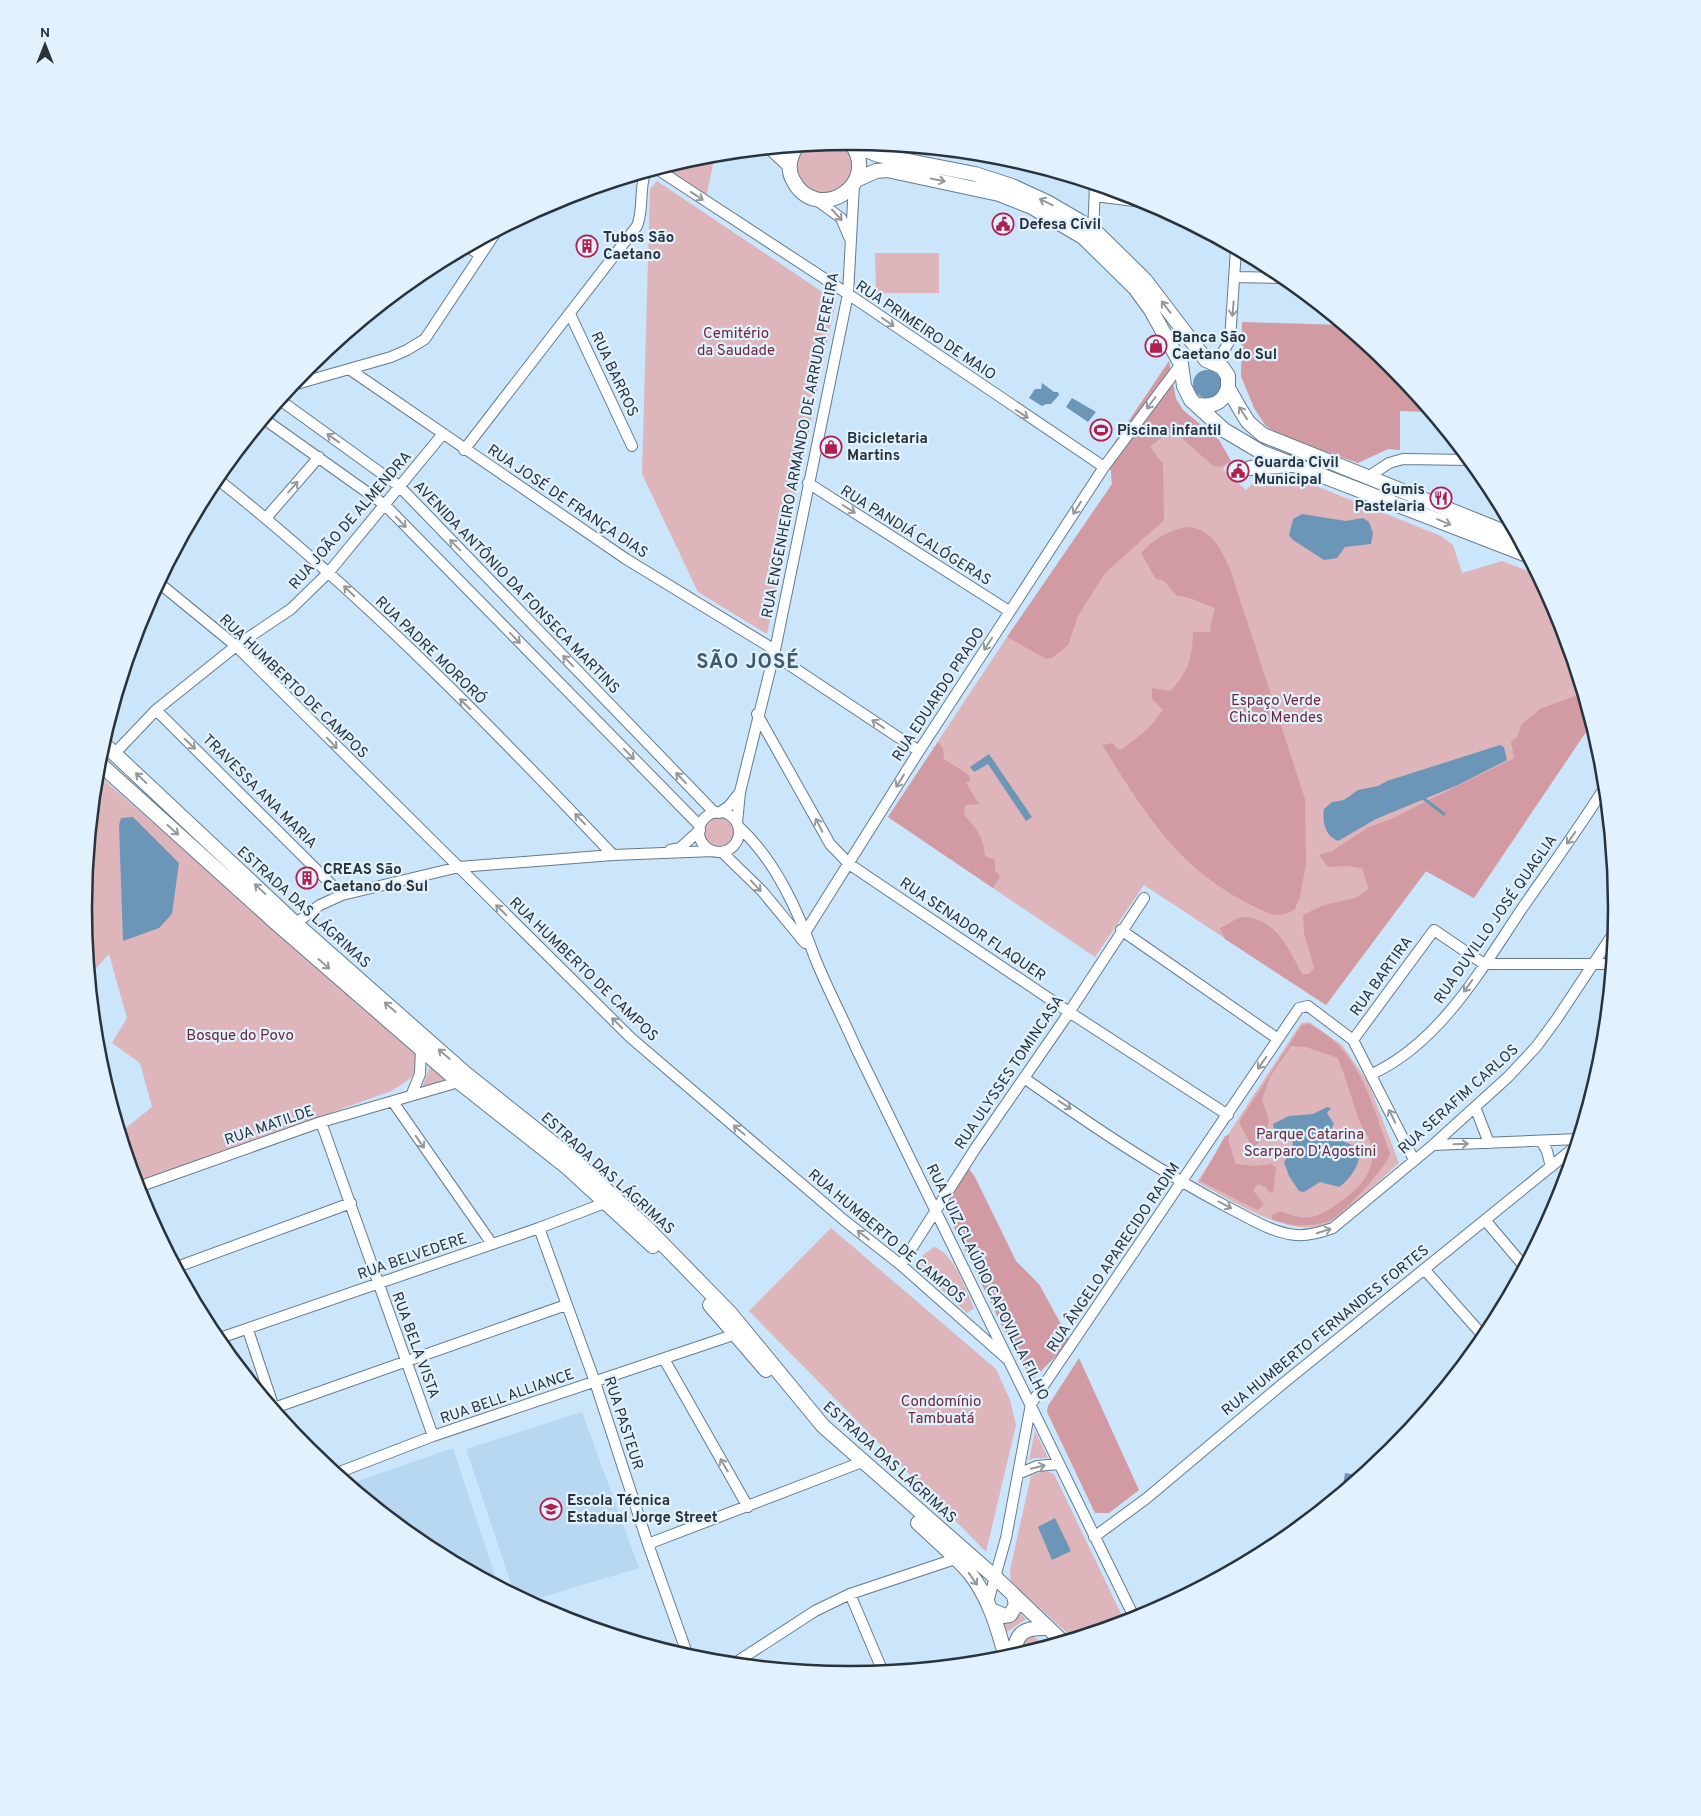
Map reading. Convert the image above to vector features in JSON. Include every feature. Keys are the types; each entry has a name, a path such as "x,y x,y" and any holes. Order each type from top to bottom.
{"main road":[{"path":"854,150 859,162 855,182"},
{"path":"868,151 878,155 975,174 1012,186 1047,202 1093,229 1146,280 1209,361 1222,367 1228,376 1226,395 1218,403 1208,406 1198,404"},
{"path":"789,165 794,153"},
{"path":"777,154 789,165 796,186 813,199 836,198 846,193 855,182 876,171 887,170 999,194 1032,207 1083,237 1135,288 1151,310 1183,371 1186,394 1217,424 1239,440 1261,452 1519,552"},
{"path":"1183,371 1209,361"},
{"path":"1228,388 1248,422 1263,435 1510,534"},
{"path":"1250,468 1295,464"},
{"name":"ESTRADA DAS LÁGRIMAS","path":"110,749 291,927 421,1048 573,1159 610,1201 682,1262 812,1426 996,1578 1058,1637"},
{"name":"ESTRADA DAS LÁGRIMAS","path":"106,769 291,927 465,1080"},
{"name":"ESTRADA DAS LÁGRIMAS","path":"858,1465 970,1574 989,1606 1003,1650"},
{"path":"989,1606 1005,1616 1010,1615 1016,1605 1014,1596"},
{"path":"1015,1647 1015,1643 1023,1632 1031,1628 1048,1628"}],"street":[{"name":"RUA PRIMEIRO DE MAIO","path":"664,174 848,294 1104,467"},
{"path":"464,450 637,226 642,210 643,179"},
{"name":"RUA ENGENHEIRO ARMANDO DE ARRUDA PEREIRA","path":"738,825 740,792 774,652 848,294 855,182"},
{"path":"1092,245 1095,190"},
{"path":"1095,196 1117,199"},
{"name":"RUA ENGENHEIRO ARMANDO DE ARRUDA PEREIRA","path":"813,199 828,207 840,218 850,240"},
{"path":"307,380 407,350 425,338 488,243"},
{"path":"474,251 480,255"},
{"path":"1209,361 1223,352 1230,340 1236,277 1236,256"},
{"path":"1236,277 1272,278"},
{"name":"RUA BARROS","path":"570,314 632,446"},
{"name":"RUA JOSÉ DE FRANÇA DIAS","path":"349,369 442,435 626,559 774,652 919,751"},
{"name":"RUA EDUARDO PRADO","path":"804,935 919,751 1104,467 1183,371"},
{"name":"AVENIDA ANTÔNIO DA FONSECA MARTINS","path":"285,404 399,486 717,813"},
{"path":"269,423 386,505 700,828 702,843 718,851"},
{"name":"RUA JOÃO DE ALMENDRA","path":"115,753 156,710 236,646 291,610 329,572 442,435"},
{"path":"266,518 319,457"},
{"path":"1368,477 1389,463 1403,459 1461,460"},
{"name":"RUA PADRE MORORÓ","path":"223,483 329,572 534,771 613,855"},
{"name":"RUA PANDIÁ CALÓGERAS","path":"808,483 1009,611"},
{"name":"RUA HUMBERTO DE CAMPOS","path":"164,587 236,646 631,1038 845,1221 902,1265 1006,1358"},
{"name":"TRAVESSA ANA MARIA","path":"156,710 342,895"},
{"name":"RUA SENADOR FLAQUER","path":"758,714 830,844 849,864 1228,1115"},
{"path":"657,854 680,848 700,828 704,819 729,806 740,792"},
{"name":"RUA DUVILLO JOSÉ QUAGLIA","path":"1372,1074 1398,1061 1456,1004 1601,800"},
{"path":"291,927 320,904 342,895 459,867 613,855 718,851 731,848 736,842 738,825 729,815 717,813"},
{"name":"RUA LUIZ CLAÚDIO CAPOVILLA FILHO","path":"738,825 763,852 789,898 856,1048 1131,1612"},
{"name":"RUA LUIZ CLAÚDIO CAPOVILLA FILHO","path":"718,851 733,860 777,909 804,935"},
{"path":"777,909 789,898"},
{"name":"RUA ULYSSES TOMINCASA","path":"902,1265 935,1212 1070,1012 1144,898"},
{"path":"1122,930 1278,1039"},
{"name":"RUA BARTIRA","path":"1353,1040 1434,930 1484,964"},
{"name":"RUA SERAFIM CARLOS","path":"1024,1078 1182,1183 1264,1226 1297,1235 1318,1233 1333,1228 1432,1145 1508,1077 1536,1047 1607,943"},
{"path":"1484,964 1606,964"},
{"name":"RUA ÂNGELO APARECIDO RADIM","path":"989,1606 1018,1474 1031,1404 1299,1008 1308,1006 1353,1040"},
{"path":"1353,1040 1372,1074 1414,1160"},
{"path":"411,1096 420,1074 421,1048"},
{"name":"RUA MATILDE","path":"145,1185 321,1122 465,1080"},
{"path":"393,1102 492,1244"},
{"path":"1475,1107 1489,1143"},
{"name":"RUA BELA VISTA","path":"321,1122 433,1436"},
{"path":"1432,1145 1572,1140"},
{"path":"1541,1141 1547,1151 1551,1167"},
{"name":"RUA HUMBERTO FERNANDES FORTES","path":"1094,1537 1147,1498 1274,1391 1568,1153"},
{"name":"RUA BELVEDERE","path":"226,1337 539,1228 610,1201"},
{"path":"182,1265 351,1203"},
{"path":"1485,1220 1520,1262"},
{"name":"RUA PASTEUR","path":"539,1228 595,1382 648,1544 685,1647"},
{"path":"1424,1269 1479,1331"},
{"path":"279,1406 566,1304"},
{"path":"248,1330 269,1394"},
{"name":"RUA BELL ALLIANCE","path":"344,1471 433,1436 740,1333"},
{"path":"664,1359 748,1507"},
{"path":"1018,1474 1037,1466 1059,1464"},
{"path":"648,1544 858,1465"},
{"path":"743,1658 815,1612 850,1594 955,1559"},
{"path":"850,1594 880,1665"}],"shaded area":[{"path":"1242,322 1334,325 1386,372 1423,412 1400,411 1400,450 1388,449 1358,463 1279,435 1265,425 1254,408 1241,376"},
{"path":"1169,361 1176,399 1183,410 1219,440 1231,461 1220,467 1213,466 1174,431 1162,437 1150,447 1163,464 1164,520 1105,573 1078,616 1068,645 1052,658 1046,659 1007,637 1112,484 1111,471 1104,458"},
{"path":"1207,370 1217,374 1221,384 1217,394 1207,398 1197,394 1193,384 1197,374"},
{"path":"1042,383 1054,392 1058,392 1059,395 1051,404 1042,406 1029,398 1035,389 1041,389"},
{"path":"1072,398 1096,412 1088,422 1066,407"},
{"name":"Piscina infantil","path":"1101,423 1108,427 1101,439 1093,434"},
{"path":"1302,514 1346,521 1363,518 1369,522 1373,533 1371,544 1345,547 1337,558 1324,560 1293,540 1289,535 1293,519"},
{"path":"1189,527 1204,532 1215,542 1230,569 1305,799 1306,865 1300,896 1295,909 1289,913 1278,915 1266,912 1223,889 1201,873 1181,855 1148,815 1102,745 1113,743 1117,749 1122,749 1149,728 1163,710 1152,699 1152,688 1171,691 1186,670 1192,650 1193,632 1211,632 1210,628 1215,608 1192,599 1177,596 1163,580 1156,579 1141,553 1151,543 1163,536 1175,530"},
{"path":"1578,695 1587,730 1474,898 1426,871 1326,1005 1225,939 1220,928 1241,917 1265,923 1280,937 1302,974 1309,974 1314,968 1304,933 1303,915 1324,905 1356,898 1369,889 1362,868 1346,866 1328,867 1319,855 1332,851 1369,827 1391,819 1514,758 1511,742 1517,737 1521,725 1540,709"},
{"path":"938,742 943,748 944,759 969,775 970,781 966,783 979,804 965,805 964,815 979,833 985,856 995,860 995,871 1000,876 993,888 888,817"},
{"path":"1500,745 1504,747 1507,760 1458,785 1376,819 1338,841 1330,836 1325,828 1324,809 1332,802 1344,800 1358,790 1378,786 1387,781"},
{"path":"989,754 1032,817 1026,821 988,764 974,772 970,767"},
{"path":"133,817 179,863 172,914 159,928 123,941 119,825 121,818"},
{"path":"1309,1024 1327,1035 1341,1048 1352,1063 1370,1097 1390,1153 1373,1179 1336,1217 1315,1225 1300,1225 1272,1219 1272,1215 1280,1211 1296,1216 1309,1217 1328,1210 1351,1193 1364,1179 1369,1172 1372,1154 1371,1144 1359,1120 1338,1058 1306,1047 1291,1046 1270,1077 1262,1099 1269,1120 1267,1131 1255,1147 1251,1145 1239,1122 1302,1025"},
{"path":"1327,1107 1331,1108 1327,1113 1334,1124 1331,1129 1334,1137 1355,1147 1358,1151 1358,1162 1352,1174 1339,1187 1320,1182 1304,1192 1299,1191 1289,1176 1284,1162 1291,1152 1293,1142 1285,1137 1275,1135 1273,1124 1289,1116 1313,1114"},
{"path":"1229,1135 1229,1143 1236,1164 1255,1166 1272,1164 1276,1168 1273,1192 1270,1193 1266,1187 1258,1184 1253,1190 1264,1205 1257,1210 1200,1181 1225,1136"},
{"path":"968,1167 975,1177 1016,1261 1039,1284 1069,1339 1061,1351 1032,1380 1003,1328 945,1209"},
{"path":"1079,1358 1139,1490 1109,1513 1095,1513 1047,1412 1048,1406"},
{"name":"Escola Técnica Estadual Jorge Street","path":"582,1412 639,1568 538,1598 512,1586 466,1449"},
{"path":"453,1448 495,1577 429,1538 356,1482"},
{"path":"1345,1473 1354,1475 1350,1478 1343,1484"},
{"path":"1055,1518 1071,1551 1052,1560 1038,1527"}],"green space":[{"path":"846,150 852,165 850,176 845,185 836,192 826,195 815,194 806,187 798,176 796,162 801,152"},
{"path":"713,163 706,198 667,173"},
{"name":"Cemitério da Saudade","path":"657,181 836,301 767,634 698,592 642,474 650,189"},
{"path":"875,253 939,253 939,293 876,293"},
{"name":"Espaço Verde Chico Mendes","path":"1169,361 1176,399 1183,410 1219,440 1231,461 1223,469 1246,490 1261,477 1270,475 1291,476 1441,536 1453,545 1462,573 1502,561 1529,572 1551,618 1568,664 1587,730 1474,898 1426,871 1326,1005 1144,885 1095,957 888,817 1007,637 1112,485 1111,471 1104,458"},
{"name":"Bosque do Povo","path":"104,780 417,1051 415,1071 409,1080 391,1091 143,1180 126,1128 152,1107 140,1063 112,1043 127,1018 109,954 95,969 92,908 94,858"},
{"path":"719,818 730,822 734,833 730,844 719,848 708,844 704,833 708,822"},
{"name":"Parque Catarina Scarparo D'Agostini","path":"1309,1022 1342,1045 1368,1082 1399,1163 1358,1201 1332,1221 1317,1227 1300,1227 1263,1217 1197,1182 1301,1023"},
{"path":"431,1063 449,1079 422,1088"},
{"name":"Condomínio Tambuatá","path":"831,1228 996,1369 1010,1400 1016,1425 986,1552 749,1311"},
{"path":"934,1247 954,1264 974,1308 967,1313 922,1271 920,1266 923,1255"},
{"path":"1035,1431 1048,1458 1029,1460"},
{"path":"1044,1470 1054,1474 1122,1615 1068,1634 1011,1582 1010,1570 1031,1476"},
{"path":"1019,1612 1026,1619 1007,1632 1003,1623"},
{"path":"1029,1632 1040,1642 1018,1647 1017,1643"}],"waterway":[{"path":"1423,798 1444,814"}],"place":[{"name":"Defesa Cívil","path":"1003,224"},
{"name":"Tubos São Caetano","path":"587,246"},
{"name":"Banca São Caetano do Sul","path":"1156,346"},
{"name":"Piscina infantil","path":"1101,430"},
{"name":"Bicicletaria Martins","path":"831,447"},
{"name":"Guarda Civil Municipal","path":"1238,471"},
{"name":"Gumis Pastelaria","path":"1441,498"},
{"name":"CREAS São Caetano do Sul","path":"307,878"},
{"name":"Escola Técnica Estadual Jorge Street","path":"551,1509"}],"district":[{"name":"SÃO JOSÉ","path":"748,661"}]}
